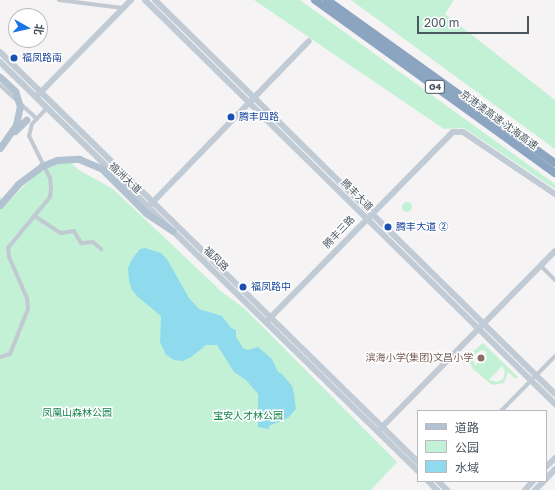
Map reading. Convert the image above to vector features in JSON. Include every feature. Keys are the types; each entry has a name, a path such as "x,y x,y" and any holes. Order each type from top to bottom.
{"highway":[{"name":"京港澳高速 沈海高速","path":"315,0 555,173"},
{"name":"京港澳高速 沈海高速","path":"327,0 555,163"}],"main road":[{"path":"0,77 13,87 20,102 18,118 6,141"},
{"path":"0,148 26,120"},
{"name":"福洲大道","path":"0,205 32,172 52,161 79,159 98,166 154,220 172,231"}],"street":[{"path":"59,0 122,8"},
{"path":"39,95 131,0"},
{"name":"腾丰大道","path":"146,0 252,100"},
{"name":"腾丰大道","path":"155,0 252,100 534,378 555,404"},
{"path":"151,205 309,41"},
{"name":"福凤路","path":"0,52 39,95 222,275 380,429 417,461"},
{"name":"福凤路","path":"0,62 39,95 47,108 151,205 172,231 222,275"},
{"path":"0,85 37,119"},
{"path":"0,357 10,354 28,308 27,298 8,257 8,248 50,197 51,189 48,172 29,139 30,129 47,108"},
{"name":"腾丰三路","path":"268,320 449,134 458,131 555,194"},
{"path":"36,217 61,233 74,231 81,243 93,242 101,249"},
{"path":"380,429 555,251"},
{"path":"541,266 555,280"},
{"path":"502,410 555,356"},
{"name":"腾丰大道","path":"534,378 555,394"},
{"name":"福凤路","path":"380,429 417,470"},
{"path":"547,466 555,458"},
{"path":"547,478 555,469"},
{"path":"429,482 437,490"},
{"path":"439,482 447,490"},
{"path":"525,490 532,482"},
{"path":"535,490 543,482"}],"green space":[{"path":"254,0 300,0 555,184 555,189 464,128 444,129"},
{"path":"351,0 454,0 445,14 555,100 555,149"},
{"name":"宝安人才林公园","path":"60,163 71,163 79,170 113,189 222,292 245,309 397,462 371,490 0,490 0,197 6,204 40,170"},
{"path":"407,202 412,207 407,212 402,207"},
{"path":"483,343 518,377 516,379 508,372 504,383 492,385 472,368 469,360 470,354","holes":["482,350 487,352 475,366 473,355","502,366 505,372 503,379 497,382 489,380"]}],"water":[{"path":"145,248 161,253 167,259 189,298 199,309 222,316 231,328 236,330 236,337 243,348 248,350 258,347 272,359 278,372 282,374 292,386 294,393 296,409 288,418 269,426 269,429 258,427 258,394 246,380 234,372 217,345 206,345 191,357 183,361 174,360 166,355 160,342 161,316 138,297 132,290 129,281 128,268 132,259 140,249"}],"place":[{"name":"福凤路南","path":"14,58"},
{"name":"腾丰四路","path":"231,117"},
{"name":"腾丰大道 ②","path":"388,227"},
{"name":"福凤路中","path":"243,287"},
{"name":"滨海小学(集团)文昌小学","path":"481,358"}],"park label":[{"name":"凤凰山森林公园","path":"77,413"}]}
